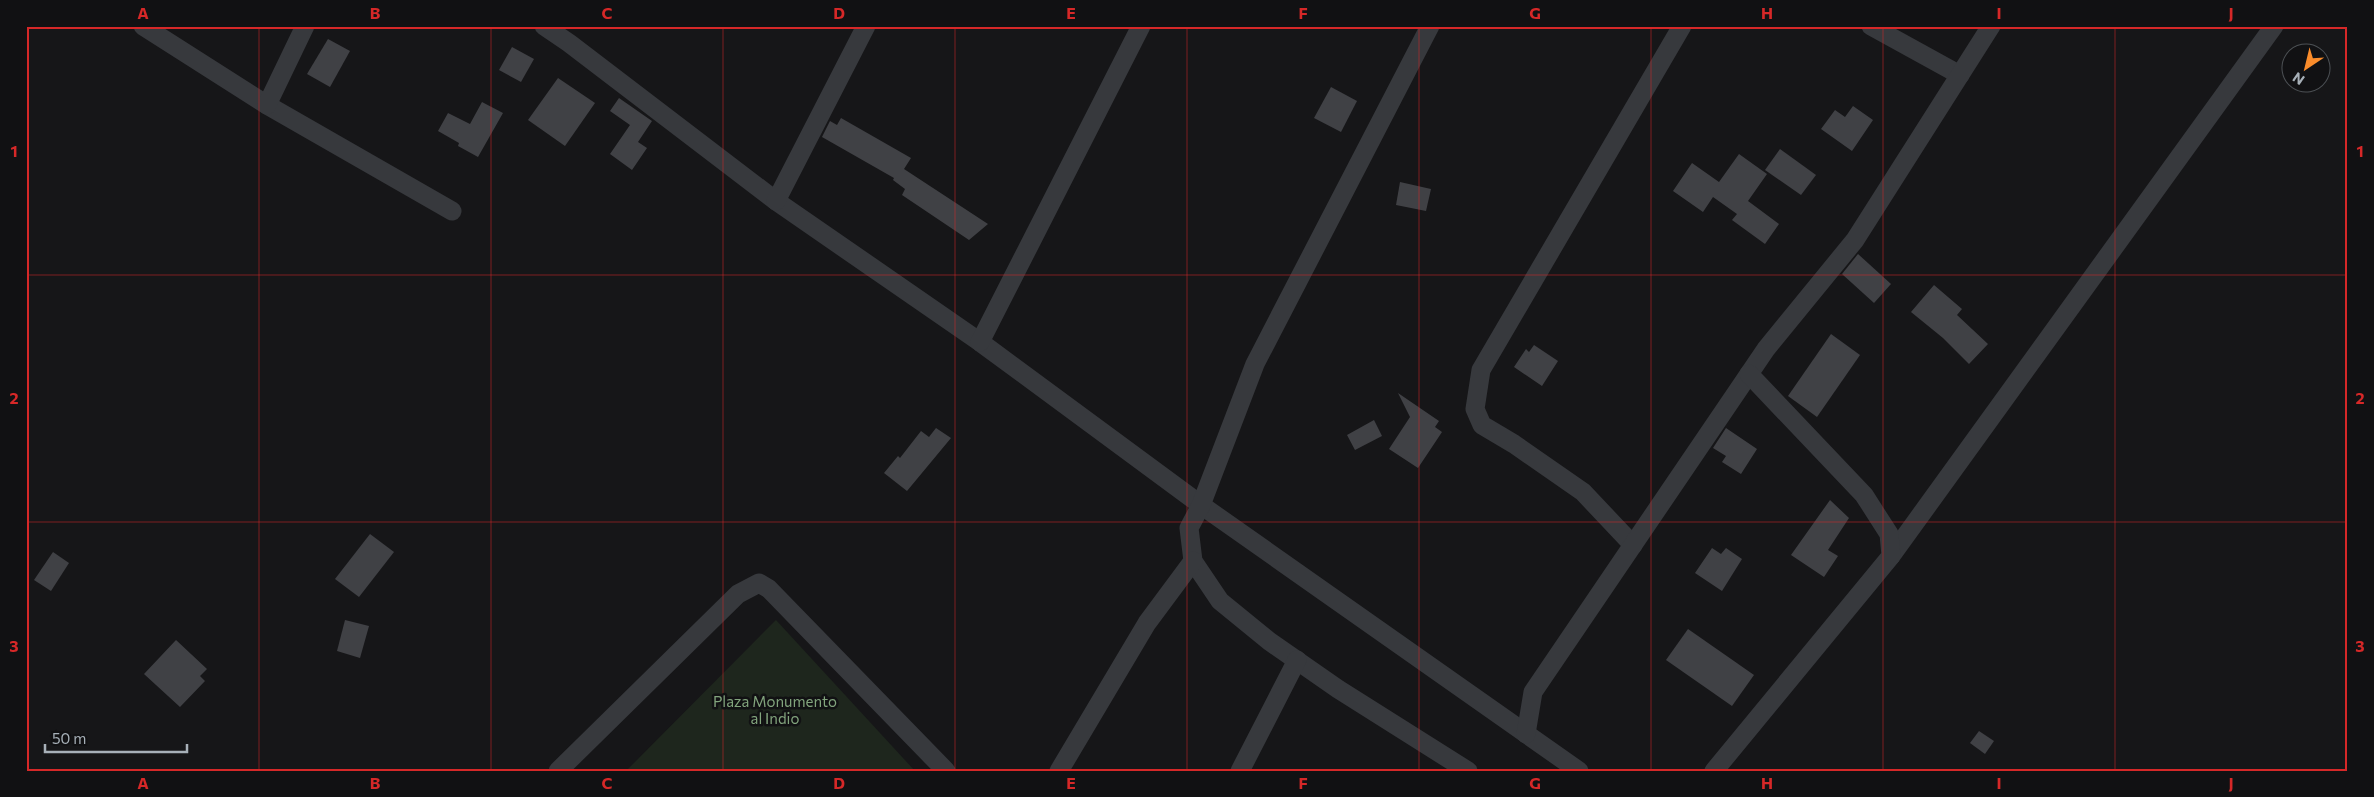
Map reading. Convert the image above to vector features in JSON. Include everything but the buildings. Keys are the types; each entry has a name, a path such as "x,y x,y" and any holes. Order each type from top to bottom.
{"street":[{"path":"143,26 267,105 452,211"},
{"path":"267,105 306,26"},
{"path":"544,26 776,201 980,342 1201,505 1579,771"},
{"path":"776,201 866,26"},
{"path":"980,342 1141,26"},
{"path":"1430,26 1255,364 1201,505 1189,528 1193,561 1220,601 1269,641 1338,689 1468,771"},
{"path":"1633,545 1583,492 1514,444 1482,425 1475,409 1481,370 1682,26"},
{"path":"1871,26 1960,75"},
{"path":"1526,734 1533,692 1766,349 1855,240 1991,26"},
{"path":"1714,771 1891,556 2274,26"},
{"path":"1749,374 1864,495 1889,534 1891,556"},
{"path":"1059,771 1147,622 1193,561"},
{"path":"558,771 738,594 759,583 776,596 946,771"},
{"path":"1240,771 1296,660"}],"green space":[{"name":"Plaza Monumento al Indio","path":"776,620 915,771 626,771"}]}
